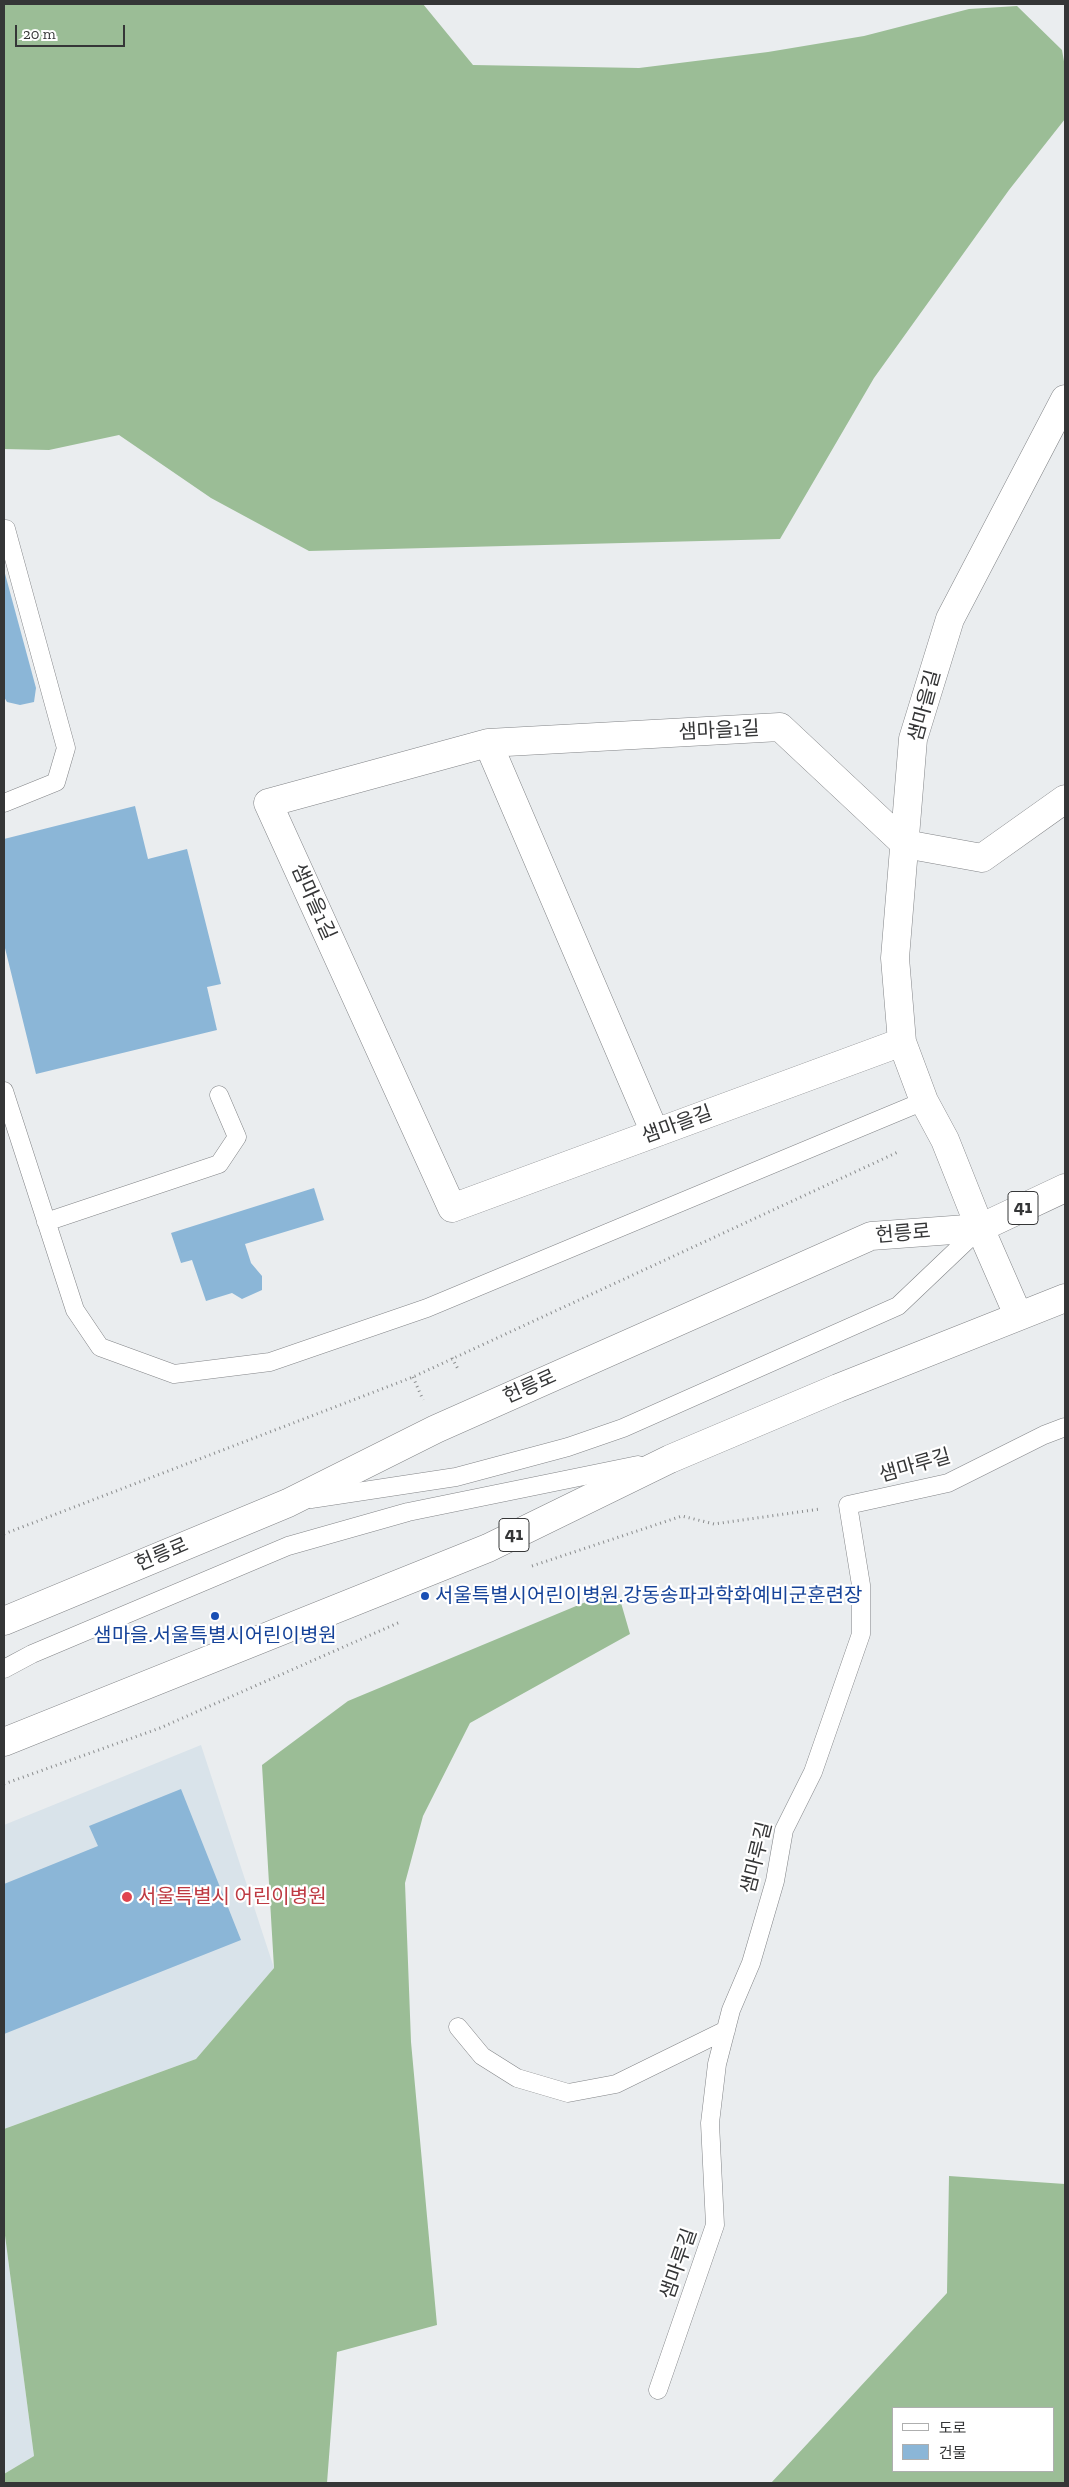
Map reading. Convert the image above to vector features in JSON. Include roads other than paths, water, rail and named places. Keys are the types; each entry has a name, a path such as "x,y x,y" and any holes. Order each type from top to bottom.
{"street":[{"name":"샘마을길","path":"1018,1315 980,1228 945,1140 924,1101 902,1042 895,958 913,739 950,619 1065,399"},
{"name":"샘마을1길","path":"452,1208 268,803 488,743 780,727 904,844"},
{"path":"488,743 655,1133"},
{"path":"904,844 982,858 1065,799"},
{"name":"샘마을길","path":"452,1208 902,1042"},
{"name":"헌릉로","path":"4,1621 288,1503 436,1429 871,1236 980,1228 1065,1188"},
{"name":"41","path":"4,1742 488,1548 670,1459 838,1388 1018,1315 1065,1298"}],"lane":[{"path":"4,529 6,529 66,748 56,782 4,803"},
{"path":"4,1091 75,1310 100,1347 174,1374 270,1362 426,1308 924,1101"},
{"path":"46,1222 219,1164 237,1137 219,1095"},
{"path":"288,1503 456,1477 568,1447 624,1428 898,1306 980,1228"},
{"name":"샘마루길","path":"658,2390 715,2225 710,2124 717,2064 730,2010 751,1964 774,1881 784,1830 813,1772 861,1634 861,1584 848,1506 948,1483 1044,1435 1065,1427"},
{"path":"4,1669 32,1654 288,1546 408,1512 670,1459"},
{"path":"458,2027 482,2056 517,2078 568,2094 616,2084 726,2030"}],"place":[{"name":"서울특별시어린이병원.강동송파과학화예비군훈련장","path":"425,1596"},
{"name":"샘마을.서울특별시어린이병원","path":"215,1616"},
{"name":"서울특별시 어린이병원","path":"127,1897"}]}
